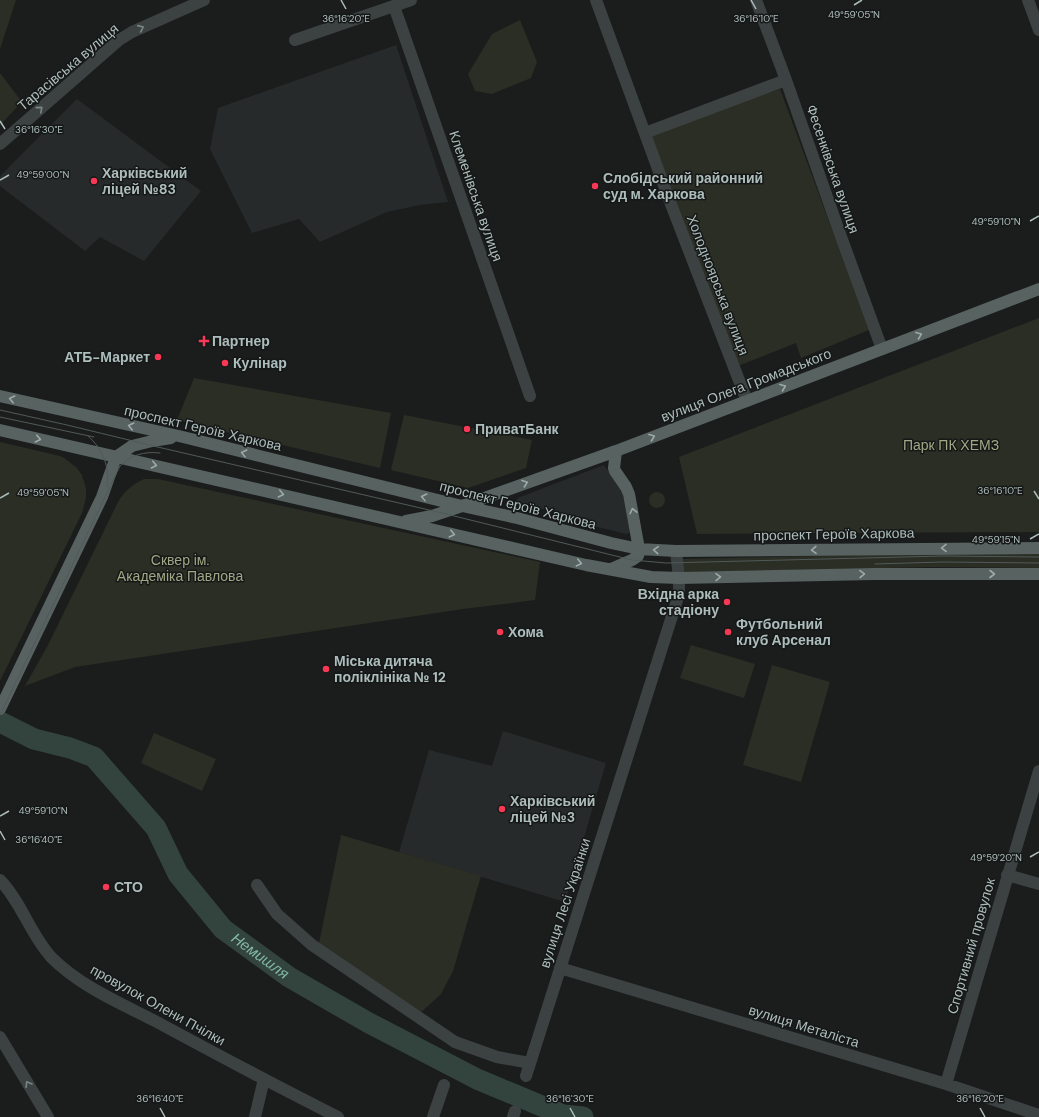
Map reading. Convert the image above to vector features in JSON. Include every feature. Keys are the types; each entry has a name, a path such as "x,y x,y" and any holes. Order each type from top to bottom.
{"main road":[{"name":"вулиця Олега Громадського","path":"400,522 432,516 616,451 1039,289"},
{"name":"проспект Героїв Харкова","path":"0,396 183,438 640,549 676,551 1039,548"},
{"path":"0,430 586,565 651,577 679,578 874,574 1039,574"},
{"path":"0,709 102,497 116,457 132,446 141,443 183,438"},
{"path":"611,569 638,556 640,549 629,494 614,468 616,451"}],"street":[{"name":"Тарасівська вулиця","path":"0,144 119,40 132,32 204,0"},
{"path":"295,40 411,0"},
{"name":"Холодноярська вулиця","path":"596,0 669,200 746,401"},
{"name":"Фесенківська вулиця","path":"756,0 882,349"},
{"path":"1028,0 1039,30"},
{"name":"Клеменівська вулиця","path":"394,6 530,396"},
{"path":"644,133 786,80"},
{"name":"вулиця Лесі Українки","path":"526,1076 679,594 676,551"},
{"name":"Спортивний провулок","path":"946,1084 1039,771"},
{"path":"1007,875 1039,884"},
{"name":"провулок Олени Пчілки","path":"0,880 8,888 43,947 53,958 84,984 338,1117"},
{"path":"257,885 277,914 312,945 455,1042 497,1057 530,1063"},
{"name":"вулиця Металіста","path":"560,968 946,1084 1039,1114"},
{"path":"0,1037 48,1117"},
{"path":"255,1117 264,1079"},
{"path":"433,1117 444,1085"}],"shaded area":[{"path":"396,45 448,202 420,205 387,212 320,242 299,219 252,233 210,149 218,108"},
{"name":"Харківський ліцей №83","path":"77,99 201,191 144,261 100,237 85,251 0,186 0,176"},
{"path":"604,465 620,487 623,495 629,533 626,534 594,526 554,512 520,503 516,500 520,497"},
{"name":"Харківський ліцей №3","path":"503,731 606,763 565,902 399,852 429,750 492,766"}],"green space":[{"path":"0,0 16,0 0,49"},
{"path":"520,20 537,62 531,78 492,94 475,91 468,74 492,34"},
{"path":"0,73 22,102 0,125"},
{"path":"780,89 869,330 801,358 796,343 738,366 651,134"},
{"name":"Парк ПК ХЕМЗ","path":"1039,318 1039,532 697,534 679,457"},
{"path":"194,378 391,413 380,468 177,420"},
{"path":"404,415 532,440 526,468 468,488 391,470"},
{"path":"0,442 64,458 76,467 82,475 86,488 86,498 82,513 0,681"},
{"name":"Сквер ім. Академіка Павлова","path":"144,479 158,479 540,562 535,600 463,609 75,667 25,686 48,645 119,500 124,493 136,483"},
{"path":"657,492 663,494 665,500 663,506 657,508 651,506 649,500 651,494"},
{"path":"1039,553 1039,568 933,567 683,572 683,559"},
{"path":"691,645 755,664 744,698 680,678"},
{"path":"772,665 830,682 801,782 743,765"},
{"path":"154,733 216,759 202,791 141,763"},
{"path":"341,835 481,876 453,971 441,994 417,1016 318,948"}],"waterway":[{"name":"Немишля","path":"0,722 34,739 70,748 94,757 156,828 178,874 223,929 289,977 369,1023 477,1079 563,1115 583,1117"}],"tram line":[{"path":"0,410 442,513 632,560 666,563 943,556 1039,557"},
{"path":"0,417 94,437"},
{"path":"88,436 98,447 104,459 108,480 107,487"},
{"path":"0,715 120,466 128,459 143,453 160,453"},
{"path":"875,564 943,562 1039,563"}],"place":[{"name":"Харківський ліцей №83","path":"94,181"},
{"name":"Слобідський районний суд м. Харкова","path":"595,186"},
{"name":"Партнер","path":"204,341"},
{"name":"АТБ-Маркет","path":"158,357"},
{"name":"Кулінар","path":"225,363"},
{"name":"ПриватБанк","path":"467,429"},
{"name":"Вхідна арка стадіону","path":"727,602"},
{"name":"Хома","path":"500,632"},
{"name":"Футбольний клуб Арсенал","path":"728,632"},
{"name":"Міська дитяча поліклініка № 12","path":"326,669"},
{"name":"Харківський ліцей №3","path":"502,809"},
{"name":"СТО","path":"106,887"}]}
